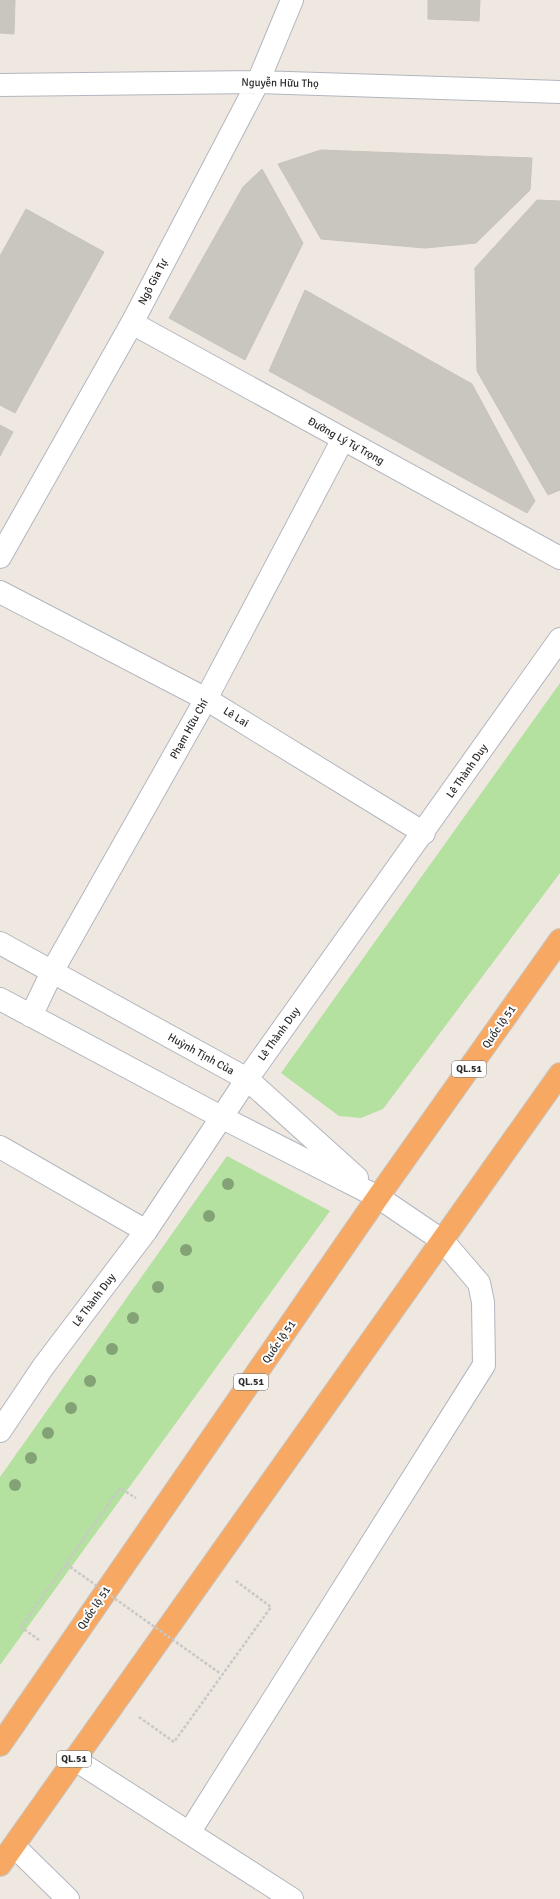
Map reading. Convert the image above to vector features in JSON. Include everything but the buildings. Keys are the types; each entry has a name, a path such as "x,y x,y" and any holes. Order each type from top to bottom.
{"highway":[{"name":"Quốc lộ 51","path":"0,1745 378,1197 560,940"},
{"name":"QL.51","path":"0,1865 560,1074"}],"street":[{"name":"Ngô Gia Tự","path":"0,557 132,323 258,82 292,0"},
{"name":"Nguyễn Hữu Thọ","path":"0,85 258,82 560,92"},
{"name":"Đường Lý Tự Trọng","path":"132,323 560,558"},
{"name":"Phạm Hữu Chí","path":"31,1016 52,970 206,699 343,439"},
{"name":"Lê Lai","path":"0,592 206,699 424,833"},
{"name":"Lê Thành Duy","path":"0,1431 43,1367 146,1231 247,1079 424,833 560,640"},
{"name":"Huỳnh Tịnh Của","path":"0,943 52,970 247,1079 378,1197"},
{"name":"Huỳnh Tịnh Của","path":"0,999 221,1117 378,1197 443,1241 479,1283 483,1302 484,1365 189,1833"},
{"path":"0,1147 146,1231"},
{"path":"74,1759 292,1899"},
{"path":"14,1846 68,1899"}],"path":[{"path":"21,1627 120,1488"},
{"path":"66,1564 221,1674"},
{"path":"116,1700 174,1742 221,1674 271,1607 213,1564"}],"green space":[{"path":"560,683 560,873 383,1109 361,1118 339,1116 281,1073"},
{"path":"227,1156 330,1211 0,1665 0,1477"}]}
